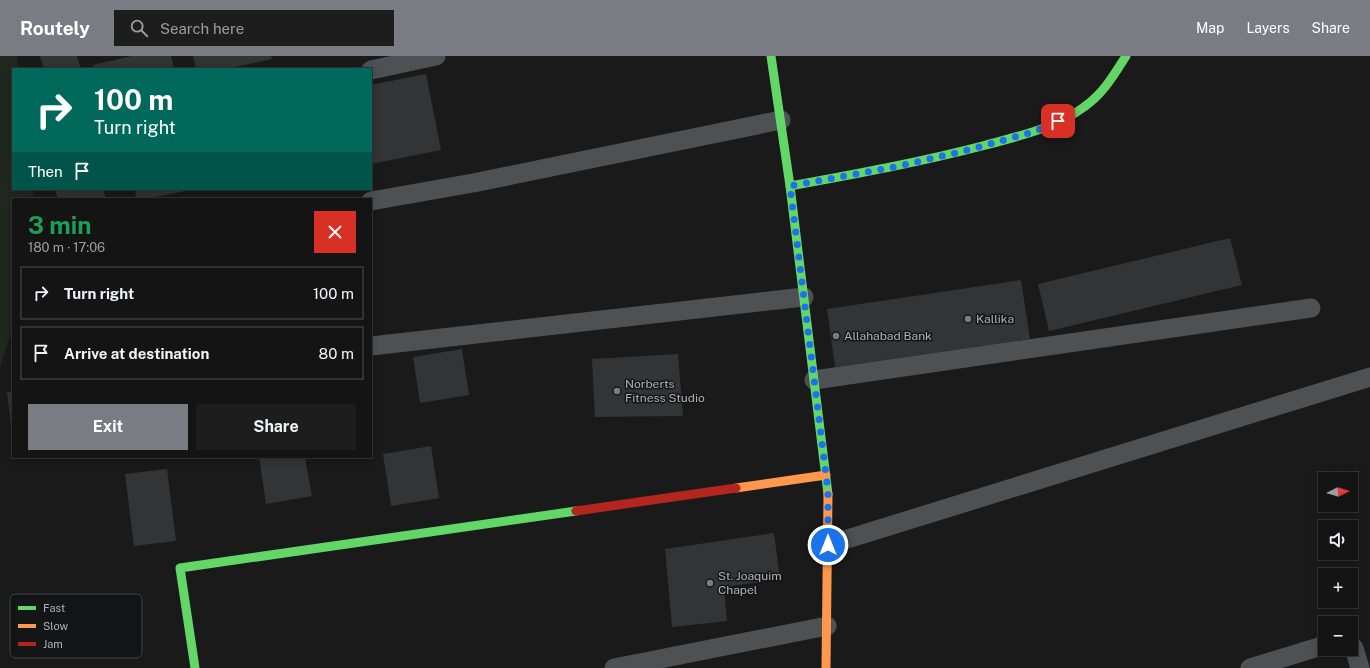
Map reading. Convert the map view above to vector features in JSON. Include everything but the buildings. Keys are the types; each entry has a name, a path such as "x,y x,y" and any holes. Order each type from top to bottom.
{"street":[{"path":"372,70 436,56"},
{"path":"771,56 790,186 828,491 826,668"},
{"path":"790,186 895,167 968,150 1033,132 1071,116 1094,100 1112,78 1126,56"},
{"path":"372,201 473,183 781,120"},
{"path":"372,346 804,297"},
{"path":"814,380 1311,308"},
{"path":"828,545 1370,377"},
{"path":"195,668 180,568 826,475"},
{"path":"614,668 826,626"},
{"path":"1250,668 1318,647"},
{"path":"1356,656 1360,668"}],"shaded area":[{"path":"0,56 17,56 18,68 12,68 12,190 33,190 34,198 12,198 12,330 0,367"}],"traffic: fast":[{"path":"771,56 790,186 828,494"},
{"path":"790,186 937,157 1011,138 1062,121 1084,107 1097,96 1108,84 1126,56"},
{"path":"195,668 180,568 576,511"}],"traffic: slow":[{"path":"736,488 826,475"},
{"path":"826,668 828,494"}],"traffic: jam":[{"path":"576,511 736,488"}],"place":[{"name":"Kallika","path":"968,319"},
{"name":"Allahabad Bank","path":"836,336"},
{"name":"Norberts Fitness Studio","path":"617,391"},
{"name":"St. Joaquim Chapel","path":"710,583"}],"route":[{"path":"828,545 828,491 790,186 895,167 968,150 1033,132 1058,121"}]}
